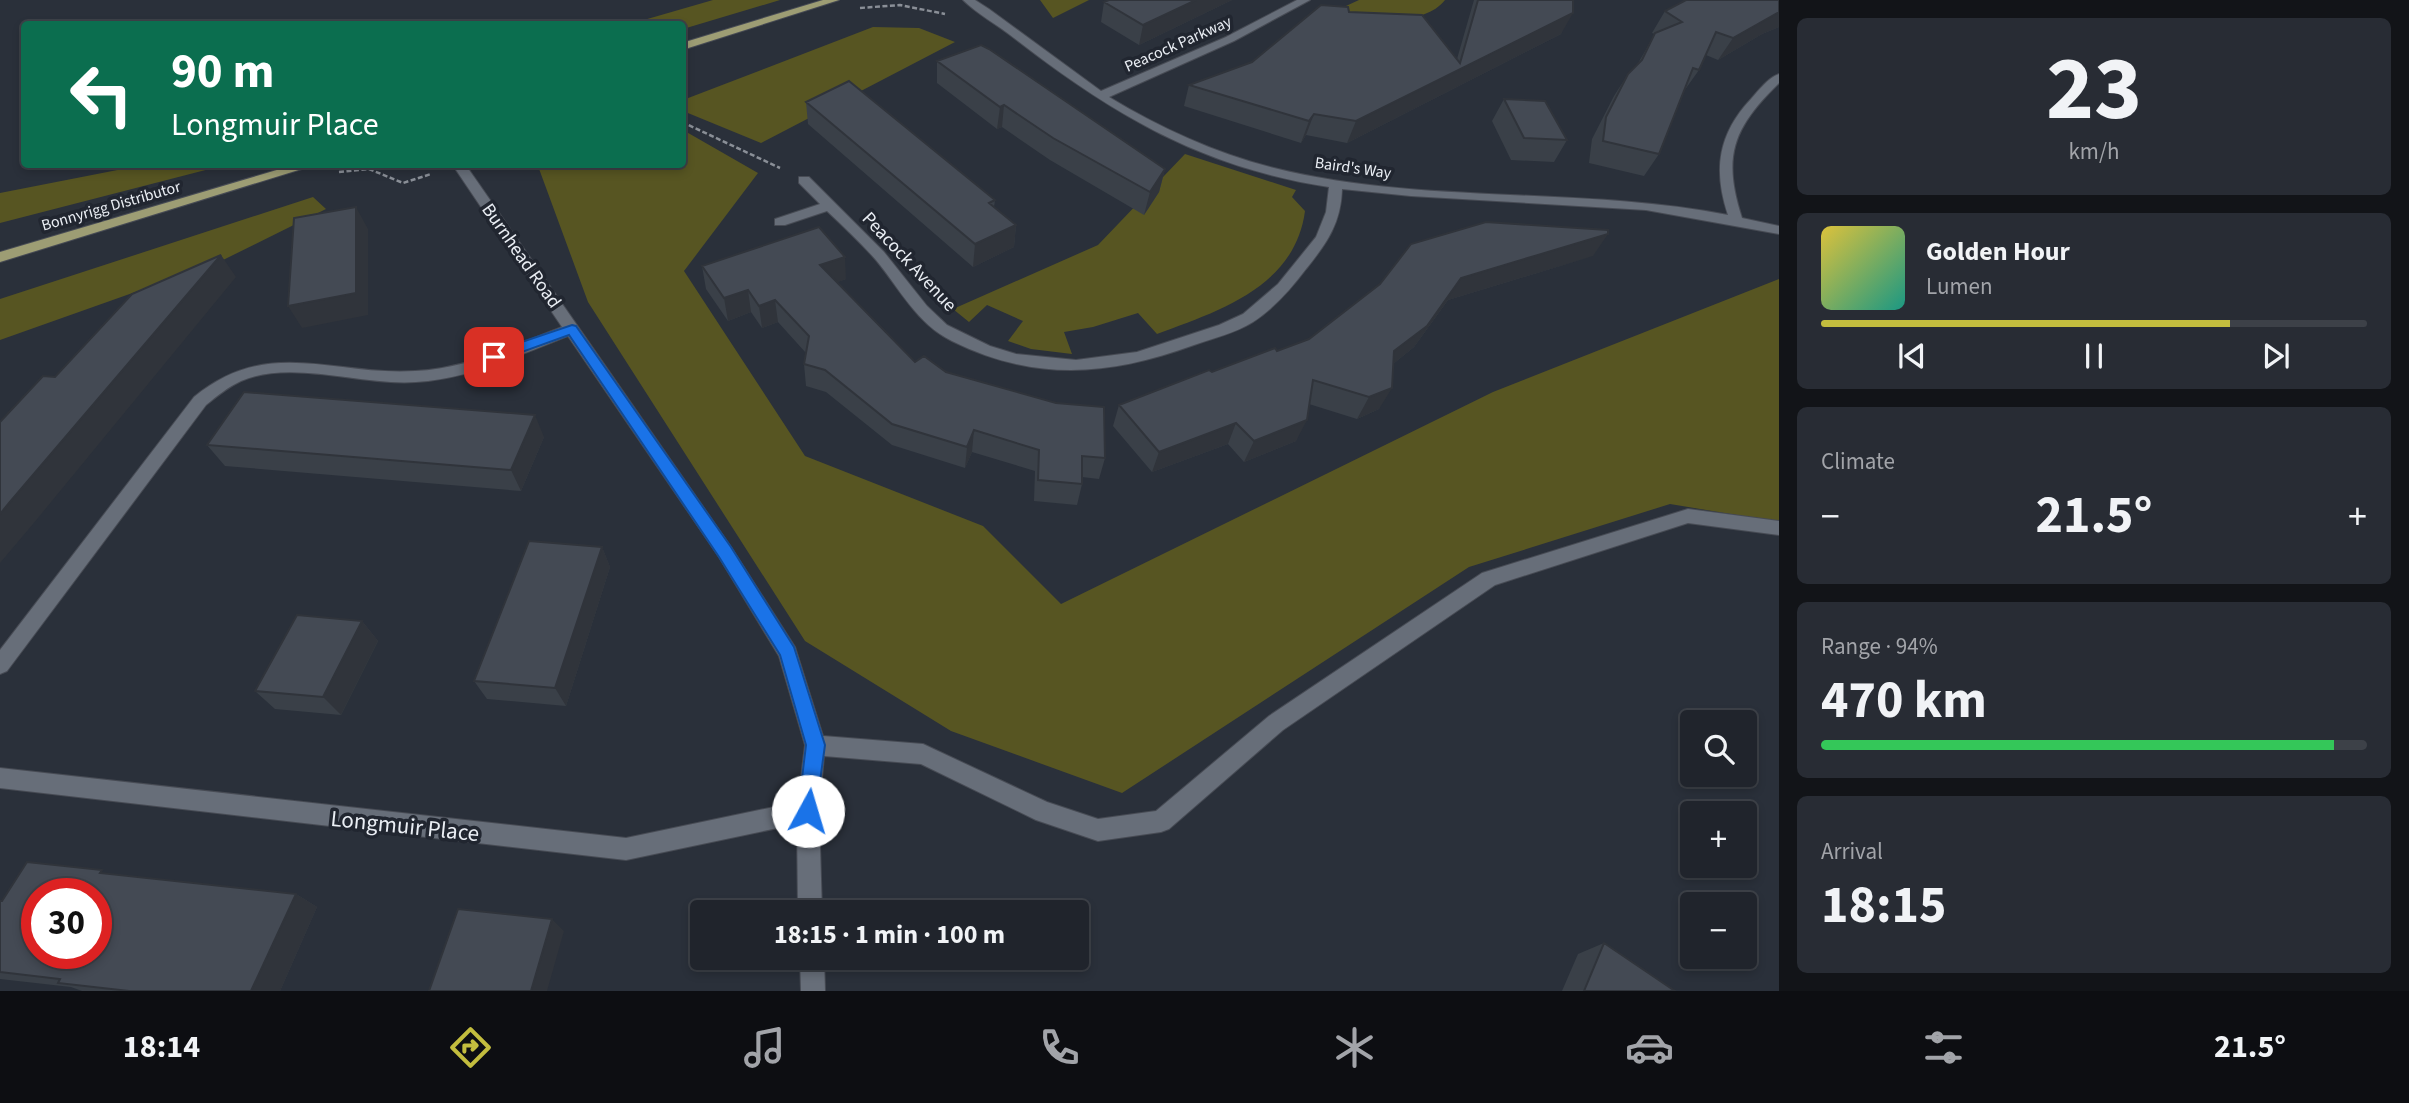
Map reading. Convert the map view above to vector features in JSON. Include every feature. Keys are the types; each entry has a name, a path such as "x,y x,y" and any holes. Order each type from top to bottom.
{"main road":[{"path":"686,46 834,0"},
{"name":"Bonnyrigg Distributor","path":"0,257 299,168"}],"street":[{"name":"Baird's Way","path":"968,0 998,19 1100,96 1172,136 1224,157 1335,187 1666,208 1779,230"},
{"name":"Peacock Parkway","path":"1100,96 1230,39 1305,0"},
{"path":"1735,220 1723,181 1727,148 1735,121 1779,77"},
{"name":"Burnhead Road","path":"461,168 725,552 788,653 815,745 808,811 810,900"},
{"name":"Peacock Avenue","path":"804,180 880,256 912,300 950,334 987,352 1027,363 1065,367 1116,364 1167,350 1246,320 1278,294 1331,228 1335,187"},
{"path":"780,222 828,206"},
{"path":"0,665 200,401 220,384 241,374 268,369 414,377 451,372 572,329"},
{"path":"815,745 923,754 1044,812 1098,830 1161,821 1276,723 1489,579 1688,516 1779,528"},
{"name":"Longmuir Place","path":"0,778 626,849 808,811"},
{"path":"812,970 813,991"}],"path":[{"path":"851,11 864,7 901,5 954,18"},
{"path":"686,124 804,180"}],"shaded area":[{"path":"713,0 780,0 686,28 686,21 640,21"},
{"path":"1040,0 1089,0 1053,18"},
{"path":"1359,0 1445,0 1422,15 1408,17 1378,17 1335,11"},
{"path":"873,27 919,28 955,42 761,143 686,112 686,99"},
{"path":"686,132 758,173 684,271 805,456 983,526 1061,604 1493,392 1779,279 1779,522 1670,504 1469,567 1122,793 951,731 805,641 588,302 539,168 686,168"},
{"path":"1185,154 1296,190 1292,197 1305,211 1298,237 1286,259 1270,277 1250,292 1205,316 1157,334 1138,313 1093,327 1064,332 1072,354 1031,349 1008,341 1023,321 987,305 969,322 953,309 1098,245"},
{"path":"128,168 213,168 0,223 0,193"},
{"path":"313,197 326,209 217,263 0,340 0,299"}],"building":[{"path":"1196,0 1143,25 1104,2"},
{"path":"1478,0 1573,0 1573,13 1356,121 1314,114 1309,121 1189,85 1252,62 1321,5 1348,7 1349,12 1422,15 1460,63"},
{"path":"1686,0 1779,0 1779,12 1733,38 1716,32 1699,70 1693,68 1659,154 1603,141 1606,117 1628,74 1642,60 1655,33 1682,22 1665,11"},
{"path":"981,45 1165,169 1150,192 1053,138 1004,105 1000,107 937,61"},
{"path":"849,81 995,200 989,203 1016,225 975,244 806,102"},
{"path":"1504,99 1545,101 1567,140 1524,138"},
{"path":"356,207 356,293 288,306 294,218"},
{"path":"1486,222 1608,230 1608,234 1461,278 1427,326 1394,351 1392,388 1369,397 1313,380 1307,420 1254,441 1236,423 1159,452 1119,405 1209,370 1212,372 1275,348 1277,351 1309,339 1380,284 1411,244"},
{"path":"819,227 845,257 820,265 915,362 924,356 946,372 1056,403 1104,407 1105,458 1082,456 1082,484 1038,480 1039,450 974,430 967,447 892,424 825,370 804,364 809,336 775,300 759,306 748,290 724,298 702,266"},
{"path":"221,255 0,514 0,422 43,376 55,377 132,294"},
{"path":"244,392 535,415 511,470 207,445"},
{"path":"529,541 602,547 555,688 474,681"},
{"path":"297,615 362,621 323,697 255,691"},
{"path":"27,862 102,870 100,873 296,894 251,991 129,991 58,983 60,979 0,972 0,901"},
{"path":"458,909 552,919 531,991 429,991"},
{"path":"1604,943 1675,991 1584,991"}],"route":[{"path":"494,357 572,329 725,552 788,653 815,745 808,811"}]}
